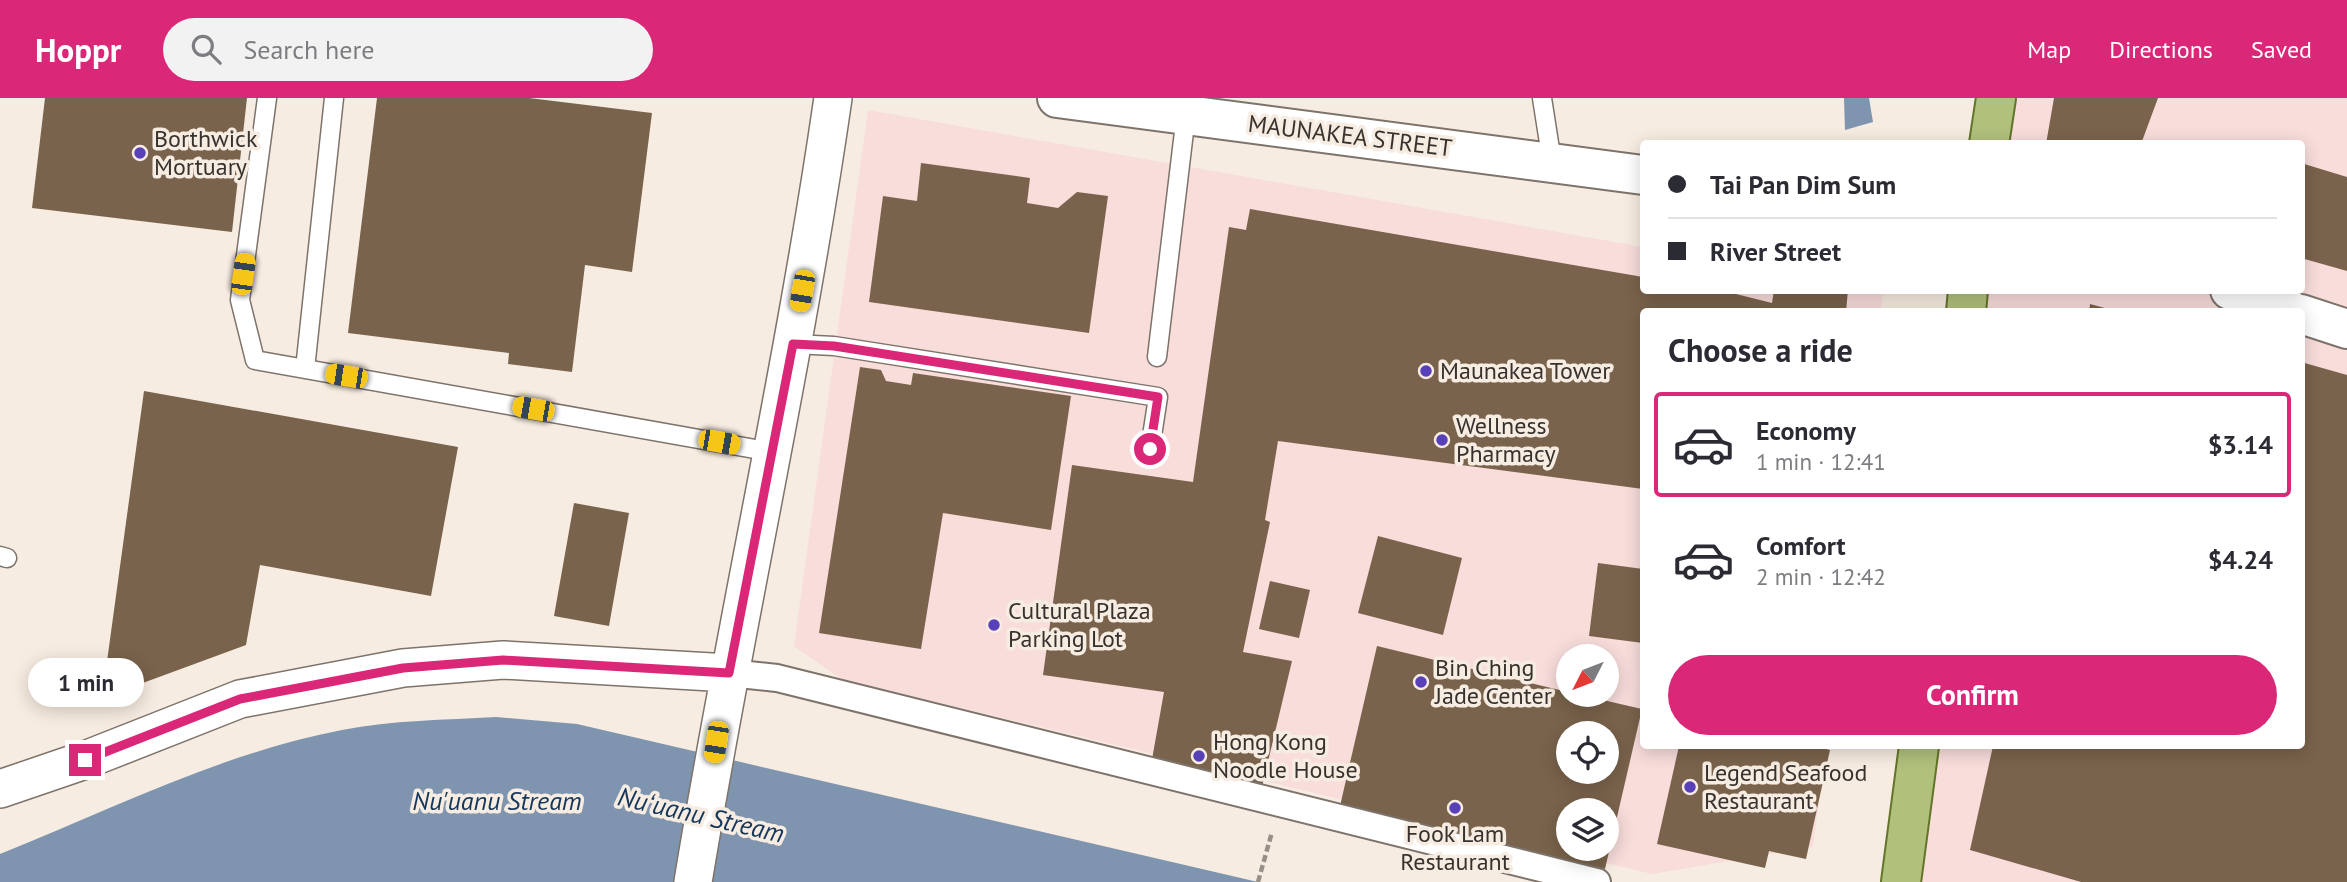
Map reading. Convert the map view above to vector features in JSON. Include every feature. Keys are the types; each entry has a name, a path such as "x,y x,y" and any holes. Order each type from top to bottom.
{"main road":[{"path":"1990,140 1996,98"},
{"path":"1901,882 1919,749"}],"street":[{"path":"693,882 716,742 793,344 833,98"},
{"name":"MAUNAKEA STREET","path":"1057,98 1204,110 1640,175"},
{"path":"2242,294 2282,308"},
{"path":"2305,315 2347,329"},
{"path":"0,789 85,760 240,699 403,668 503,660 729,673 777,678 1597,882"}],"lane":[{"path":"267,98 240,300 255,360 772,452"},
{"path":"305,369 334,98"},
{"path":"1542,98 1552,162"},
{"path":"1157,357 1204,110"},
{"path":"793,344 834,346 1158,397 1150,449"}],"path":[{"path":"1258,882 1261,870"}],"shaded area":[{"path":"1995,98 2347,98 2347,882 1901,882 1919,749 2305,749 2305,308 1968,308 1971,294 2305,294 2305,140 1989,140"},
{"path":"868,110 1640,246 1640,294 1883,294 1881,308 1640,308 1640,749 1826,749 1813,847 1652,874 1598,861 1619,861 1619,798 1556,798 1556,851 841,679 794,646"}],"water":[{"path":"1844,98 1869,98 1873,122 1845,130"},
{"name":"Nu'uanu Stream","path":"496,717 577,724 1258,882 0,882 0,854 211,767 297,740 342,730 380,724"}],"building":[{"name":"Borthwick Mortuary","path":"45,98 247,98 232,232 32,208"},
{"path":"377,98 529,98 652,113 632,272 585,265 572,372 508,364 509,353 348,333"},
{"path":"2054,98 2158,98 2142,140 2047,140"},
{"path":"921,163 1030,178 1027,203 1058,208 1077,192 1108,196 1089,333 869,302 883,196 917,201"},
{"path":"2305,164 2347,177 2347,271 2305,259"},
{"name":"Maunakea Tower","path":"1250,209 1640,276 1640,294 1736,294 1772,303 1773,294 1848,294 1846,308 1640,308 1640,489 1278,441 1265,520 1270,522 1243,652 1292,661 1261,791 1151,765 1164,692 1043,675 1072,465 1193,482 1229,227 1246,230"},
{"path":"2090,304 2105,308 2090,308"},
{"path":"2305,363 2347,375 2347,882 2081,882 1970,850 1992,749 2305,749"},
{"path":"860,367 881,370 886,381 911,385 913,373 1071,396 1051,530 943,513 921,649 819,633"},
{"path":"144,391 458,447 431,596 260,565 246,645 102,698"},
{"path":"574,503 629,513 609,626 554,616"},
{"path":"1378,536 1462,558 1443,635 1358,613"},
{"path":"1598,563 1640,569 1640,643 1589,636"},
{"path":"1270,581 1310,590 1299,638 1259,629"},
{"path":"1377,646 1556,689 1556,707 1619,707 1619,704 1640,709 1619,808 1619,798 1556,798 1556,857 1340,806"},
{"path":"1678,749 1830,750 1806,859 1769,851 1765,868 1657,844"},
{"path":"1571,861 1607,861 1605,869"}],"place":[{"name":"Borthwick Mortuary","path":"140,153"},
{"name":"Maunakea Tower","path":"1426,371"},
{"name":"Wellness Pharmacy","path":"1442,440"},
{"name":"Cultural Plaza Parking Lot","path":"994,625"},
{"name":"Bin Ching Jade Center","path":"1421,682"},
{"name":"Hong Kong Noodle House","path":"1199,756"},
{"name":"Legend Seafood Restaurant","path":"1690,787"},
{"name":"Fook Lam Restaurant","path":"1455,808"}],"route":[{"path":"85,760 240,699 403,668 503,660 729,673 793,344 834,346 1158,397 1150,449"}],"water label":[{"name":"Nuʻuanu Stream","path":"701,815"}]}
